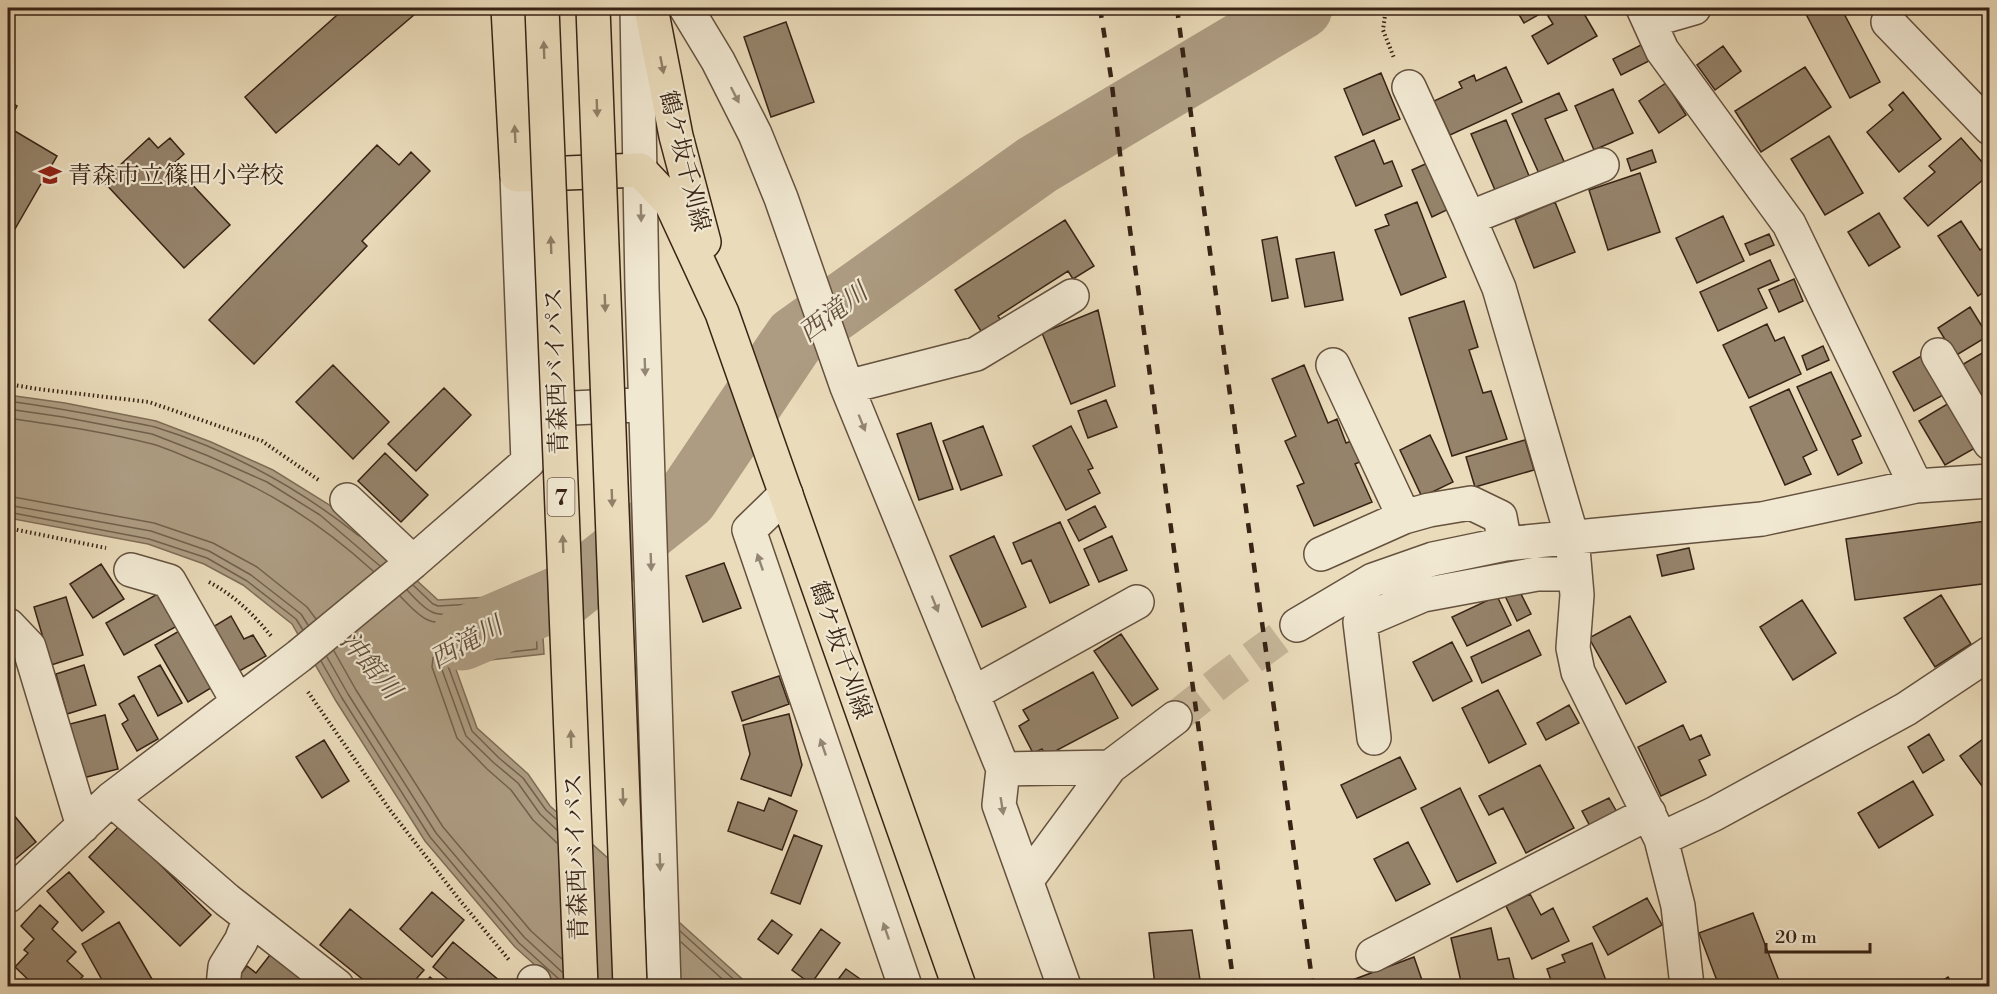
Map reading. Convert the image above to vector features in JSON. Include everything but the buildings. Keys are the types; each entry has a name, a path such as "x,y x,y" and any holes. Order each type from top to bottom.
{"main road":[{"path":"508,8 517,174"},
{"name":"青森西バイパス","path":"542,8 581,987"},
{"name":"青森西バイパス","path":"593,8 630,987"},
{"name":"鶴ケ坂千刈線","path":"651,8 676,136 726,324 956,978"},
{"name":"鶴ケ坂千刈線","path":"517,174 640,170 671,203 726,324"}],"street":[{"path":"637,8 642,288 664,987"},
{"path":"686,8 718,62 755,134 781,198 847,387 1002,769 999,805 1064,987"},
{"path":"1694,8 1646,14 1662,50 1789,224 1916,486"},
{"path":"1888,22 1989,128"},
{"path":"1409,87 1499,288 1572,537 1577,596 1573,648 1578,672 1655,826 1678,906 1687,987"},
{"path":"1469,218 1602,165"},
{"path":"8,896 111,799 294,659 413,562 528,462 517,174"},
{"path":"847,387 976,354 1072,296"},
{"path":"1938,355 1989,443"},
{"path":"1333,365 1404,517"},
{"path":"526,410 646,405"},
{"path":"1297,625 1373,580 1433,560 1505,544 1762,519 1916,486 1989,481"},
{"path":"786,494 749,530 905,987"},
{"path":"347,500 413,562"},
{"path":"1321,554 1404,517 1471,503 1500,517 1505,544"},
{"path":"131,570 169,581 238,702"},
{"path":"1374,738 1360,622 1423,595 1537,574 1575,574"},
{"path":"972,694 1137,602"},
{"path":"8,625 29,647 83,826"},
{"path":"1373,955 1655,826 1714,814 1906,709 1989,654"},
{"path":"1027,880 1110,767 1175,718"},
{"path":"1002,769 1110,767"},
{"path":"111,799 250,918 337,987"},
{"path":"223,987 225,968 241,941 250,918"}],"path":[{"path":"1386,8 1383,30 1391,54 1409,87"},
{"path":"8,384 149,402 262,441 347,500"},
{"path":"294,659 324,716 424,854 505,957 534,984"}],"water":[{"name":"沖館川","path":"8,395 65,403 156,421 211,442 273,470 328,504 365,533 438,600 508,596 540,585 544,654 454,664 477,728 528,774 550,806 750,986 557,985 515,947 425,841 336,701 292,624 243,585 204,564 148,544 8,518"}],"waterway":[{"name":"西滝川","path":"462,639 565,595 687,498 795,338 1037,165 1301,8"}],"tunnel":[{"path":"1175,718 1297,625"}],"railway":[{"path":"1100,8 1234,986"},
{"path":"1177,8 1313,986"}],"place":[{"name":"青森市立篠田小学校","path":"50,175"}]}
